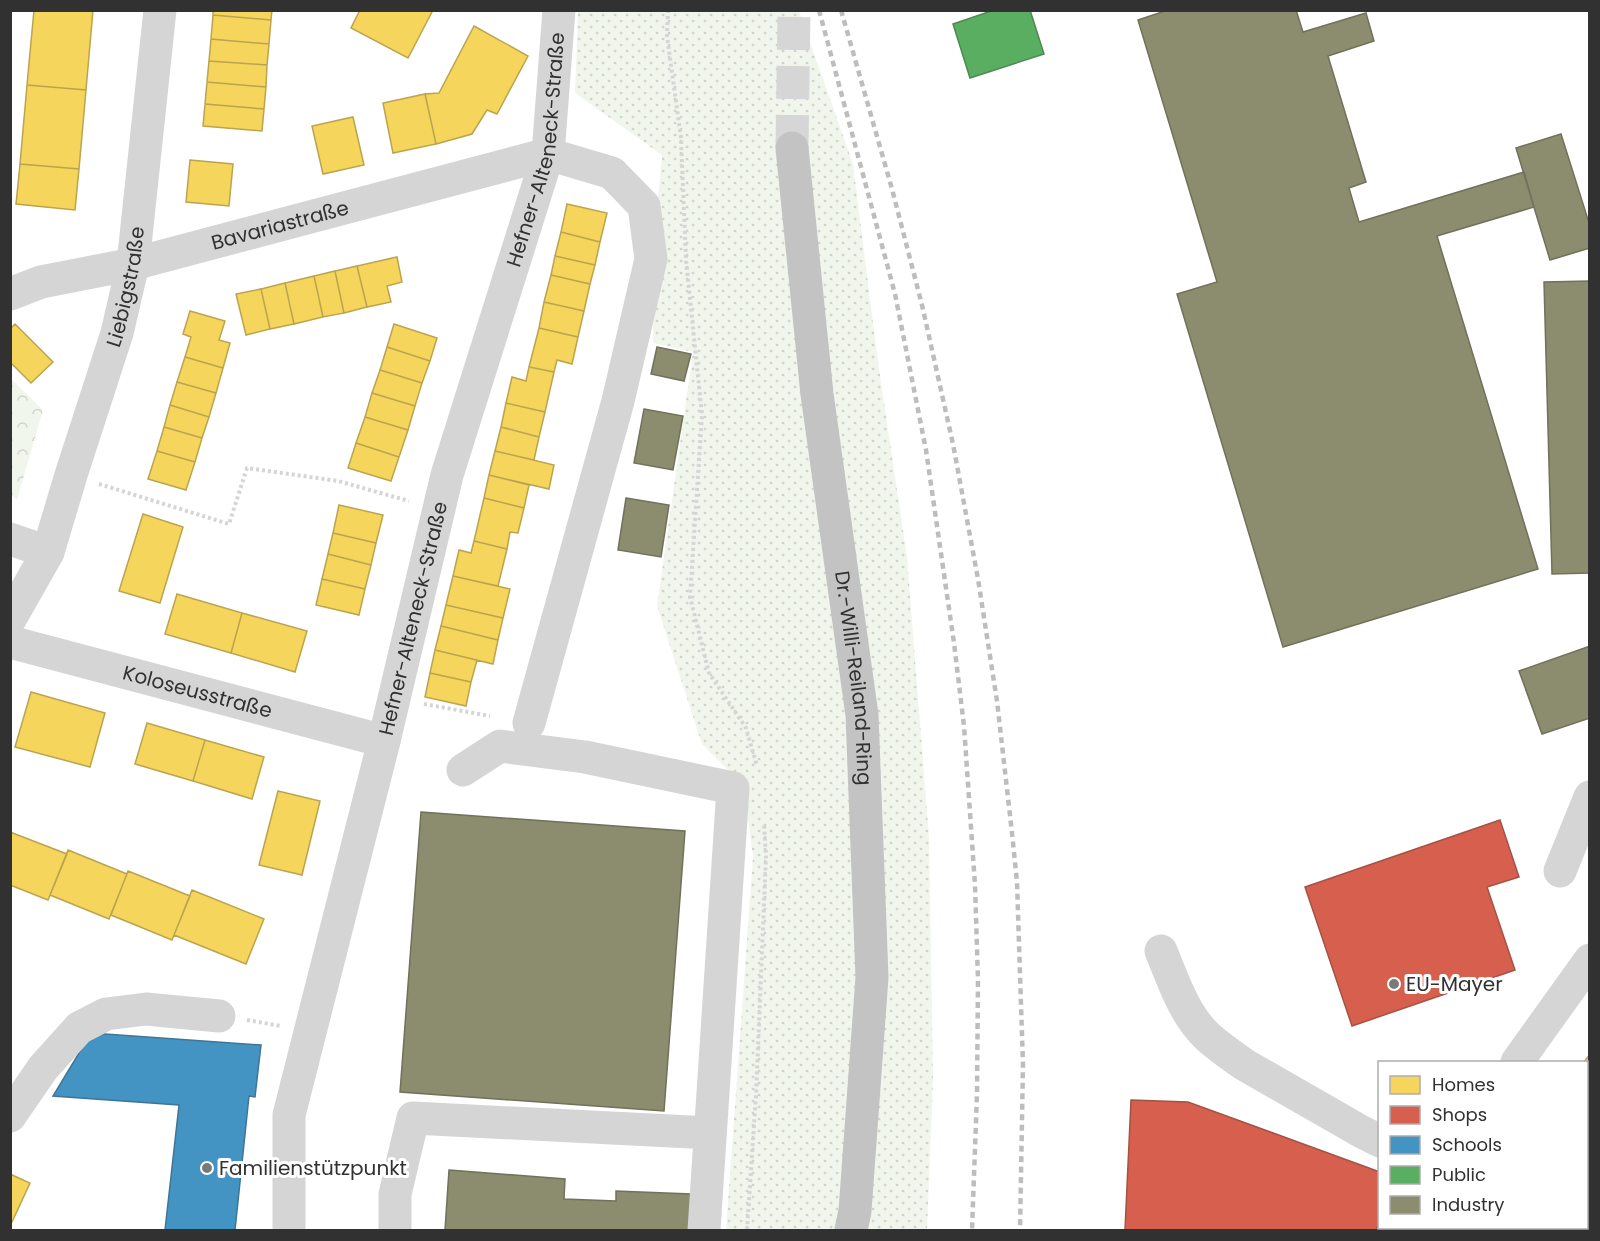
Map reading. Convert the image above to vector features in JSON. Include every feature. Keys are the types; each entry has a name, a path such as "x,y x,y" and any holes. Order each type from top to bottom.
{"highway":[{"name":"Dr.-Willi-Reiland-Ring","path":"792,148 817,394 862,715 872,977 855,1224"}],"street":[{"name":"Liebigstraße","path":"10,619 48,552 117,333 134,264 160,10"},
{"name":"Hefner-Alteneck-Straße","path":"289,1230 289,1115 384,741 447,475 548,154 559,10"},
{"name":"Bavariastraße","path":"10,294 41,282 134,264 548,154"},
{"path":"529,723 618,401 651,259 645,206 612,173 548,154"},
{"path":"10,539 48,552"},
{"name":"Koloseusstraße","path":"10,642 384,741"},
{"path":"463,770 500,746 585,757 733,788 704,1230"},
{"path":"1560,872 1590,797"},
{"path":"1161,951 1191,1016 1206,1035 1245,1065 1378,1140"},
{"path":"1518,1061 1590,960"},
{"path":"10,1116 43,1068 79,1028 106,1014 146,1009 219,1016"},
{"path":"395,1230 395,1194 413,1118 711,1133"}],"path":[{"path":"668,10 667,36 681,138 686,260 702,415 690,597 709,673 746,728 757,767"},
{"path":"71,475 229,524 247,468 338,481 380,493"},
{"path":"394,698 529,723"},
{"path":"747,1230 758,1051 766,856 764,822"},
{"path":"219,1016 310,1031"}],"green space":[{"path":"578,11 799,11 853,164 878,362 907,557 929,838 933,1081 927,1230 726,1230 753,857 744,786 702,744 657,606 693,352 653,343 654,241 662,155 575,93"},
{"path":"10,378 43,410 17,500 11,495"}],"building: Homes":[{"path":"34,10 93,10 86,90 27,85"},
{"path":"213,10 272,10 271,20 213,15"},
{"path":"360,10 433,10 408,58 351,28"},
{"path":"213,15 271,20 269,44 211,39"},
{"path":"474,26 528,56 497,114 487,110 472,134 436,144 425,94 439,93"},
{"path":"211,39 269,44 267,65 209,61"},
{"path":"209,61 267,65 266,87 207,82"},
{"path":"207,82 266,87 264,109 205,104"},
{"path":"27,85 86,90 79,169 20,164"},
{"path":"425,94 436,144 393,153 383,103"},
{"path":"205,104 264,109 262,131 203,126"},
{"path":"353,117 364,165 323,174 312,126"},
{"path":"190,160 233,164 229,206 186,202"},
{"path":"20,164 79,169 75,210 16,204"},
{"path":"567,204 607,213 600,242 561,232"},
{"path":"561,232 600,242 595,265 555,256"},
{"path":"555,256 595,265 590,284 551,275"},
{"path":"397,257 402,282 387,286 391,302 367,307 357,266"},
{"path":"357,266 367,307 344,313 335,271"},
{"path":"335,271 344,313 323,317 314,276"},
{"path":"551,275 590,284 584,311 544,302"},
{"path":"314,276 323,317 294,324 285,283"},
{"path":"285,283 294,324 270,329 261,289"},
{"path":"261,289 270,329 246,335 236,294"},
{"path":"544,302 584,311 578,337 539,328"},
{"path":"190,311 225,321 219,340 230,343 223,368 185,357 191,337 183,334"},
{"path":"15,324 53,362 31,383 10,362 10,329"},
{"path":"394,324 437,338 430,361 387,347"},
{"path":"539,328 578,337 572,364 557,360 554,372 529,367"},
{"path":"387,347 430,361 422,383 380,370"},
{"path":"185,357 223,368 216,393 177,382"},
{"path":"529,367 554,372 545,412 506,403 512,377 526,381"},
{"path":"380,370 422,383 415,406 372,393"},
{"path":"177,382 216,393 209,417 170,405"},
{"path":"372,393 415,406 408,430 365,417"},
{"path":"506,403 545,412 539,437 501,427"},
{"path":"170,405 209,417 202,438 164,427"},
{"path":"365,417 408,430 399,457 356,443"},
{"path":"164,427 202,438 195,462 157,451"},
{"path":"501,427 539,437 534,460 495,451"},
{"path":"356,443 399,457 391,481 348,468"},
{"path":"157,451 195,462 186,490 148,479"},
{"path":"495,451 554,465 549,489 489,475"},
{"path":"489,475 529,485 524,508 484,498"},
{"path":"484,498 524,508 518,533 510,532 507,549 474,541"},
{"path":"339,505 383,515 376,543 333,533"},
{"path":"143,514 183,527 160,603 119,591"},
{"path":"333,533 376,543 371,565 328,554"},
{"path":"474,541 507,549 498,586 453,576 459,550 471,553"},
{"path":"328,554 371,565 365,589 322,579"},
{"path":"453,576 510,589 503,618 446,605"},
{"path":"322,579 365,589 359,615 316,605"},
{"path":"177,594 242,613 231,653 165,634"},
{"path":"446,605 503,618 498,640 441,626"},
{"path":"242,613 307,631 295,672 231,653"},
{"path":"441,626 498,640 493,664 435,650"},
{"path":"435,650 477,660 471,682 430,673"},
{"path":"430,673 471,682 466,706 425,697"},
{"path":"31,692 105,713 90,767 15,747"},
{"path":"147,723 205,740 193,781 135,764"},
{"path":"205,740 264,757 252,799 193,781"},
{"path":"278,791 320,801 302,875 259,865"},
{"path":"10,832 67,854 48,900 10,885"},
{"path":"68,850 127,874 109,919 50,895"},
{"path":"128,871 190,896 172,940 111,915"},
{"path":"192,890 264,919 246,964 174,935"},
{"path":"1590,1054 1590,1156 1588,1154 1588,1061 1585,1061"},
{"path":"10,1174 30,1183 12,1222 10,1222"}],"building: Shops":[{"path":"1500,820 1519,877 1487,887 1515,970 1352,1026 1305,887"},
{"path":"1131,1100 1188,1102 1378,1171 1378,1226 1376,1230 1125,1230"}],"building: Schools":[{"name":"Familienstützpunkt","path":"91,1033 261,1045 255,1097 249,1096 235,1230 165,1230 179,1105 53,1096"}],"building: Public":[{"path":"994,10 1030,10 1044,54 970,78 953,24"}],"building: Industry":[{"path":"1168,10 1296,10 1303,32 1366,13 1374,41 1328,56 1366,182 1349,188 1359,222 1524,172 1534,207 1437,236 1538,569 1283,647 1177,294 1217,282 1138,20"},
{"path":"1561,134 1590,226 1590,248 1550,260 1516,148"},
{"path":"1590,281 1590,573 1552,574 1544,282"},
{"path":"657,347 691,354 684,381 651,374"},
{"path":"644,409 683,416 673,470 634,463"},
{"path":"626,498 669,505 661,557 618,550"},
{"path":"1590,646 1590,718 1542,734 1519,671"},
{"path":"421,812 685,831 664,1111 400,1092"},
{"path":"449,1170 565,1179 564,1199 616,1201 616,1191 691,1194 690,1230 445,1230"}],"tunnel":[{"path":"792,148 794,10"}],"railway":[{"path":"819,10 895,294 926,450 954,643 964,726 975,885 978,980 972,1230"},
{"path":"841,10 922,305 953,444 978,579 997,701 1017,882 1023,1065 1020,1230"}],"place":[{"name":"EU-Mayer","path":"1394,984"},
{"name":"Familienstützpunkt","path":"207,1168"}]}
